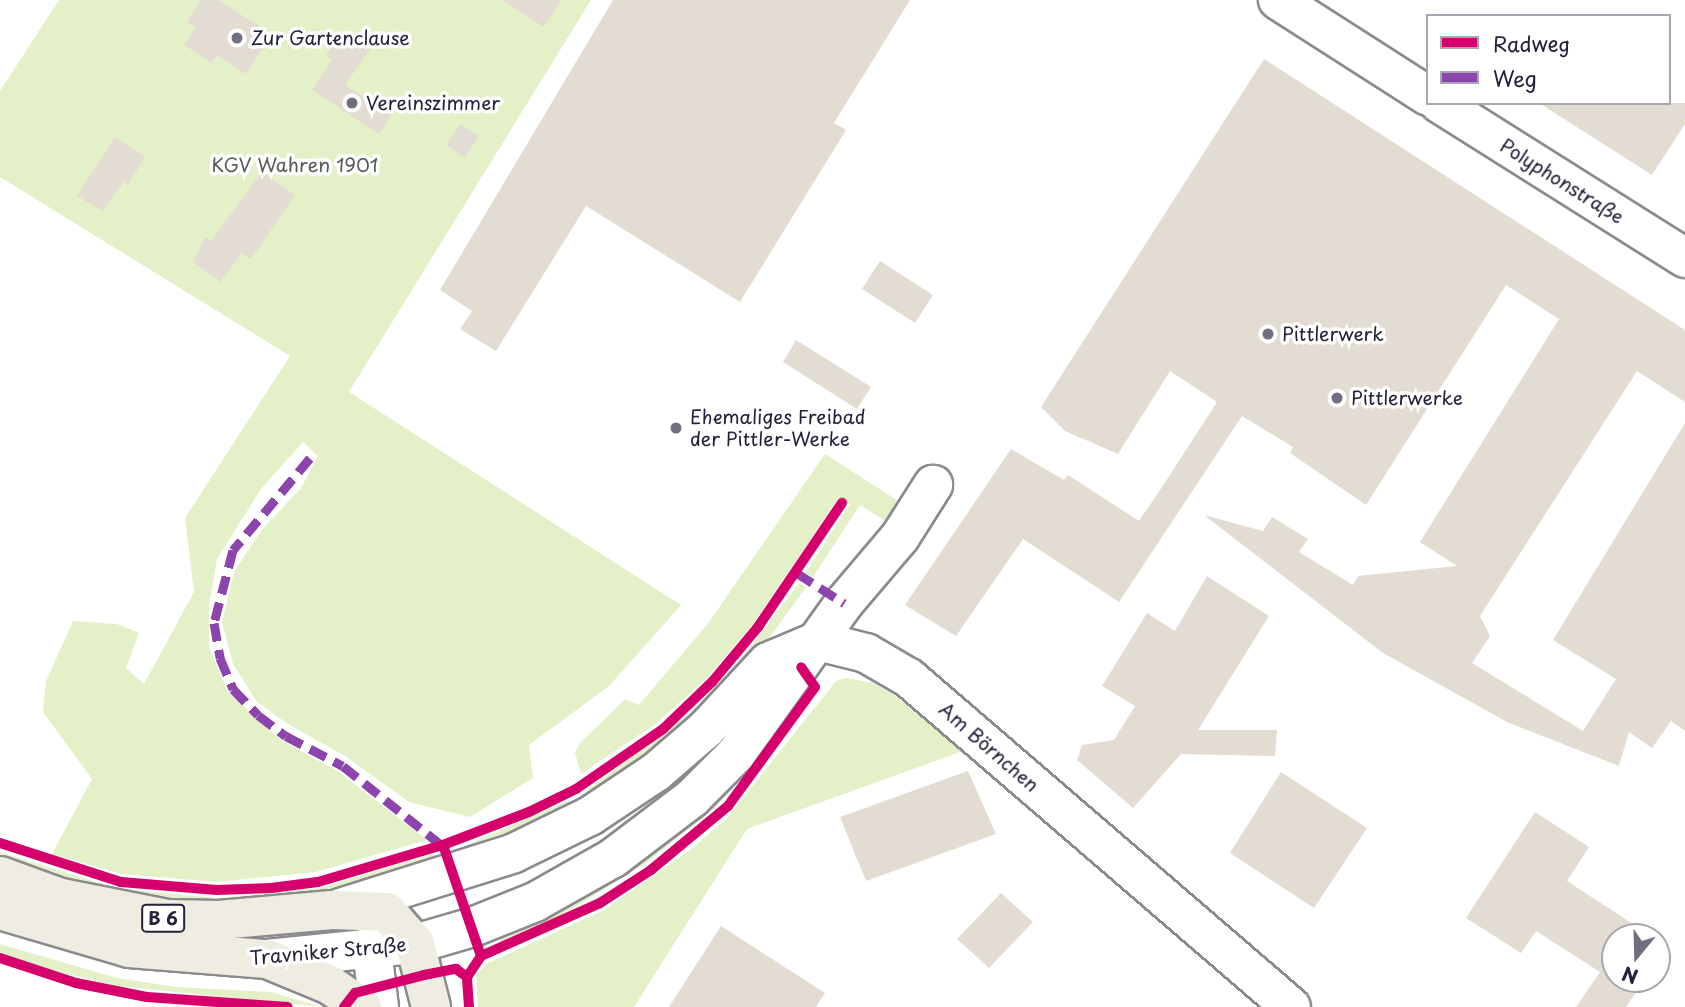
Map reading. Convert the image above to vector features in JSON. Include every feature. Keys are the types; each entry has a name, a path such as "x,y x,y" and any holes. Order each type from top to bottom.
{"main road":[{"name":"Travniker Straße","path":"0,876 61,898 167,919 232,920 331,910"},
{"name":"Travniker Straße","path":"0,910 129,948 267,959"},
{"name":"B 6","path":"331,910 387,912"},
{"path":"387,912 415,944 430,1007"},
{"name":"B 6","path":"267,959 330,985 362,1007"}],"street":[{"path":"1278,0 1426,95"},
{"name":"Polyphonstraße","path":"1442,105 1685,258"},
{"path":"818,641 844,603 900,537 933,485"},
{"name":"Travniker Straße","path":"331,910 514,853 590,816 676,755 768,663 818,641"},
{"name":"Travniker Straße","path":"267,959 415,944 470,929 535,902 613,858 653,828 736,754 818,641"},
{"name":"Am Börnchen","path":"818,641 866,653 909,678 1292,1007"},
{"path":"379,1007 372,950 387,912 418,885"}],"green space":[{"name":"KGV Wahren 1901","path":"59,0 591,0 349,392 681,605 609,686 529,745 533,778 470,817 409,802 345,756 288,724 257,702 233,664 222,622 234,572 261,531 301,488 318,456 303,442 261,489 217,559 209,605 209,647 228,692 281,740 339,772 427,840 316,872 217,882 121,874 52,854 92,779 43,712 46,681 73,621 117,624 139,633 126,668 144,684 194,592 185,518 290,356 0,177 0,91"},
{"path":"825,454 903,504 890,524 860,505 813,577 805,573 850,504 839,497 753,624 706,679 657,723 581,774 575,753 580,743 625,699 639,705 709,622"},
{"path":"799,583 806,587 773,633 700,715 599,793 587,790 694,710 741,659"},
{"path":"847,678 873,683 892,694 963,751 747,829 634,1007 478,1007 476,975 486,964 604,910 690,850 727,818 836,681"},
{"path":"734,778 737,782 715,808 646,863 562,915 500,942 497,934"},
{"path":"570,800 567,811 468,852 466,845"},
{"path":"0,852 119,889 218,898 319,888 433,854 439,862 360,887 246,905 118,897 0,860"},
{"path":"0,944 117,978 177,987 271,992 322,1007 116,986 32,965 0,953"}],"building":[{"path":"201,0 218,0 272,34 246,74 217,55 212,63 184,45 196,27 187,22"},
{"path":"502,0 562,0 544,27"},
{"path":"613,0 910,0 834,123 846,130 740,302 586,206 496,351 460,329 472,311 440,290"},
{"path":"342,32 369,51 345,85 392,115 379,134 312,90 332,60 326,55"},
{"path":"1264,59 1685,330 1685,402 1637,371 1480,616 1490,636 1472,663 1583,731 1616,679 1553,640 1685,423 1685,731 1671,721 1652,748 1629,732 1619,766 1507,722 1383,653 1204,515 1263,531 1272,517 1308,539 1299,552 1353,585 1358,576 1457,566 1420,542 1559,319 1506,285 1366,505 1290,453 1293,447 1242,416 1119,602 1023,539 956,636 905,605 1011,449 1064,480 1068,475 1139,521 1166,481 1217,402 1170,371 1118,454 1065,431 1041,407"},
{"path":"1685,103 1685,124 1652,175 1542,105"},
{"path":"460,124 479,136 465,158 446,145"},
{"path":"115,137 145,157 128,185 124,182 102,211 77,196"},
{"path":"262,172 295,195 251,259 242,253 220,282 193,262 205,237 211,241"},
{"path":"880,261 933,295 915,323 862,289"},
{"path":"796,340 871,387 857,409 783,362"},
{"path":"1207,576 1269,616 1198,730 1277,730 1275,756 1181,754 1133,808 1077,760 1082,745 1114,740 1135,706 1102,686 1147,613 1175,631"},
{"path":"968,771 996,834 866,881 840,817"},
{"path":"1281,772 1367,828 1314,908 1230,853"},
{"path":"1535,812 1589,847 1567,881 1632,923 1601,923 1601,993 1636,993 1626,1007 1576,1007 1600,972 1536,931 1521,953 1466,918"},
{"path":"1001,893 1033,922 989,968 957,939"},
{"path":"721,926 825,993 816,1007 669,1007"}],"marked path":[{"path":"310,458 233,550 214,623 220,658 233,689 258,715 286,736 343,766 444,847"},
{"path":"797,573 844,603"}],"cycle path":[{"path":"0,843 121,882 217,890 271,888 318,882 443,845 529,812 576,789 663,729 712,682 758,627 842,503"},
{"path":"469,1007 467,977 481,956 600,903 651,870 728,806 815,687 801,667"},
{"path":"443,845 481,956"},
{"path":"0,958 76,983 147,997 288,1007"},
{"path":"344,1007 355,993 424,975 456,969 467,977"}],"place":[{"name":"Zur Gartenclause","path":"237,38"},
{"name":"Vereinszimmer","path":"352,103"},
{"name":"Pittlerwerk","path":"1268,334"},
{"name":"Pittlerwerke","path":"1337,398"},
{"name":"Ehemaliges Freibad der Pittler-Werke","path":"676,428"}]}
